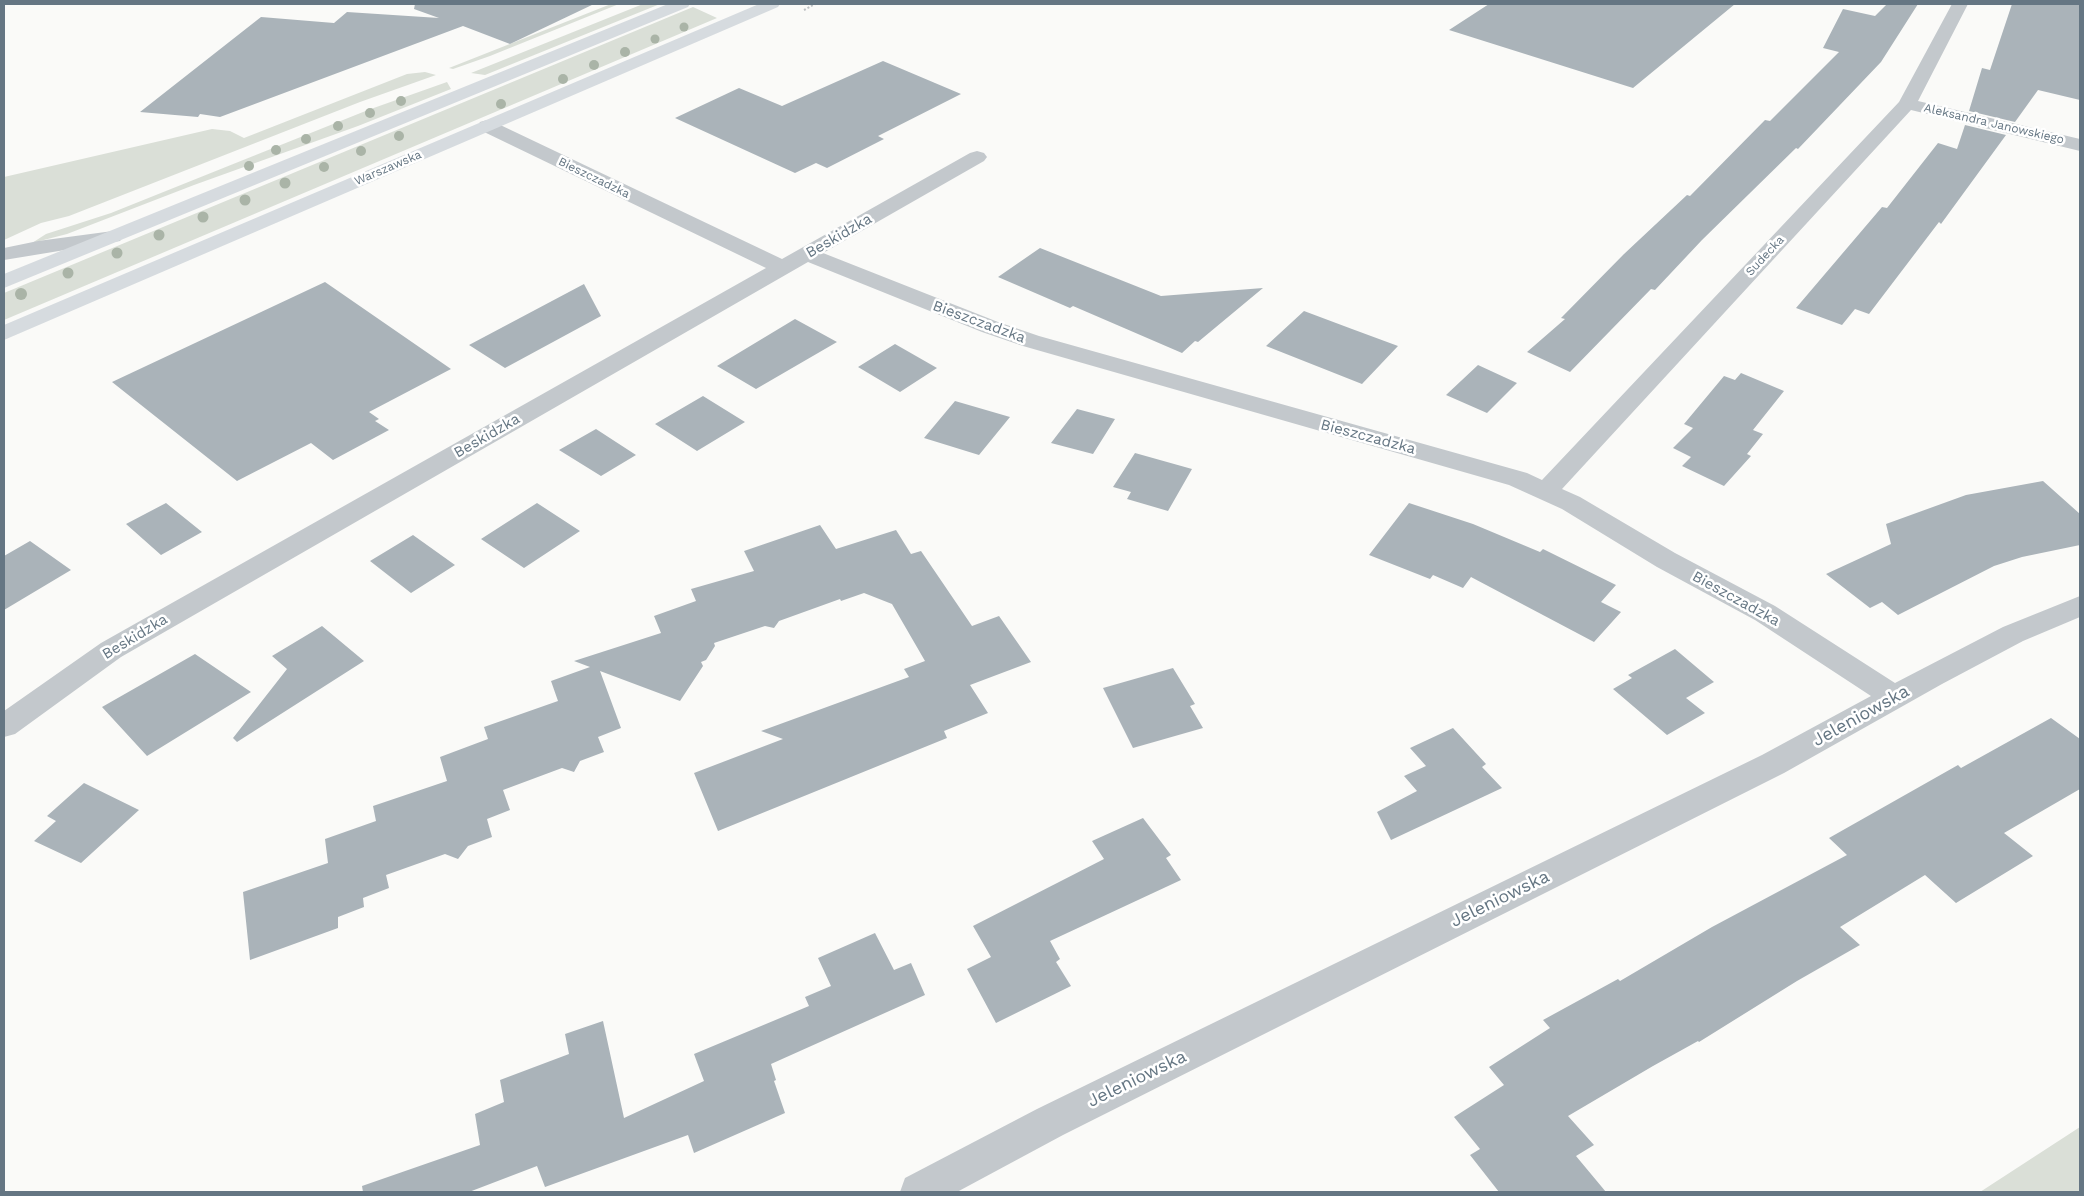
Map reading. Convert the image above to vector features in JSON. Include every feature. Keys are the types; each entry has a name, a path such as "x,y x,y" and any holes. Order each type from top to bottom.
{"main road":[{"path":"4,282 682,4"},
{"name":"Warszawska","path":"4,333 772,4"}],"street":[{"name":"Sudecka","path":"1546,491 1907,104 1960,4"},
{"name":"Aleksandra Janowskiego","path":"1907,104 2080,145"},
{"name":"Bieszczadzka","path":"486,126 783,268"},
{"name":"Beskidzka","path":"4,726 111,650 977,157"},
{"path":"4,254 38,247 113,237"},
{"name":"Bieszczadzka","path":"806,254 990,327 1031,341 1325,426 1482,468 1546,491 1571,503 1666,560 1765,613 1894,697"},
{"name":"Jeleniowska","path":"919,1192 1050,1122 1773,764 2013,634 2080,606"}],"shaded area":[{"path":"611,4 619,4 490,56 453,69 449,68"},
{"path":"643,4 660,4 485,75 471,73"},
{"path":"693,7 717,18 4,320 4,293"},
{"path":"425,72 436,75 360,102 69,216 41,223 4,240 4,177 212,129 230,131 244,138 407,74"},
{"path":"447,82 451,89 358,126 194,185 67,234 32,243 46,234 111,213 368,110"},
{"path":"2080,1127 2080,1192 1980,1192"}],"building":[{"path":"415,4 594,4 510,44 463,26 220,117 200,114 198,117 140,112 261,17 334,23 347,12 439,18 414,9"},
{"path":"1489,4 1735,4 1633,88 1449,30"},
{"path":"1887,4 1918,4 1881,62 1798,149 1796,148 1702,240 1655,290 1651,289 1570,372 1527,352 1565,319 1561,318 1624,254 1687,195 1690,196 1765,120 1770,121 1839,52 1823,48 1843,9 1875,16"},
{"path":"2012,4 2080,4 2080,100 2038,90 2015,122 1969,111 1982,68 1990,70"},
{"path":"883,61 961,94 878,136 884,139 827,168 816,163 795,173 675,118 739,88 782,106"},
{"path":"1965,125 2006,135 1941,224 1939,222 1869,314 1855,309 1842,325 1796,308 1882,207 1887,208 1938,143 1957,149"},
{"path":"1040,248 1161,296 1263,288 1182,353 1073,306 1070,308 998,277"},
{"path":"325,282 451,369 369,412 379,419 375,421 389,430 333,460 311,443 237,481 112,382"},
{"path":"584,284 601,316 505,368 469,345"},
{"path":"1304,311 1398,346 1362,384 1266,346"},
{"path":"795,319 837,342 756,389 717,366"},
{"path":"895,344 937,368 900,392 858,367"},
{"path":"1478,365 1517,383 1487,413 1446,395"},
{"path":"1741,373 1784,391 1753,430 1763,434 1747,454 1751,456 1724,486 1682,466 1691,457 1673,448 1693,428 1684,424 1724,376 1735,380"},
{"path":"703,396 745,422 697,451 655,424"},
{"path":"955,401 1010,417 979,455 924,438"},
{"path":"1077,409 1115,419 1093,454 1051,443"},
{"path":"596,429 636,455 601,476 559,450"},
{"path":"1135,453 1192,469 1168,511 1127,499 1131,492 1113,487"},
{"path":"2043,481 2080,514 2080,545 2022,557 1994,566 1898,615 1882,602 1870,608 1826,574 1891,544 1886,524 1966,495"},
{"path":"166,503 202,532 161,555 126,524"},
{"path":"537,503 580,531 524,568 481,539"},
{"path":"1409,503 1473,524 1540,552 1543,549 1616,585 1601,602 1621,612 1594,642 1471,577 1463,588 1433,575 1430,579 1369,555"},
{"path":"820,525 836,549 896,530 911,554 921,551 972,626 999,616 1031,662 970,685 988,713 944,731 947,738 718,831 694,773 783,739 761,731 909,677 904,669 925,661 892,604 864,593 841,601 840,599 779,621 774,628 765,626 714,643 715,646 706,660 701,662 703,666 680,701 600,671 621,728 598,737 604,752 580,761 574,772 562,768 503,790 510,810 487,819 492,837 468,846 458,859 445,854 386,875 389,888 363,898 364,907 338,917 338,928 250,960 243,892 328,863 325,839 376,821 373,806 447,781 440,757 488,739 484,727 558,701 551,681 590,667 574,661 661,633 654,616 696,601 691,589 754,571 744,551"},
{"path":"413,535 455,565 411,593 370,561"},
{"path":"30,541 71,570 4,610 4,556"},
{"path":"322,626 364,661 237,742 233,738 287,669 272,656"},
{"path":"1675,649 1714,682 1686,698 1705,713 1667,735 1613,689 1632,678 1628,675"},
{"path":"195,654 251,692 147,756 102,707"},
{"path":"1173,668 1195,704 1190,706 1203,728 1133,748 1103,688"},
{"path":"2051,718 2080,739 2080,789 2004,833 2033,856 1956,903 1925,875 1840,927 1860,945 1797,981 1699,1042 1653,1066 1568,1116 1594,1145 1576,1156 1606,1192 1499,1192 1470,1155 1480,1149 1454,1117 1504,1085 1489,1067 1550,1028 1543,1020 1618,979 1620,981 1712,927 1847,855 1829,838 1958,765 1961,768"},
{"path":"1453,728 1486,764 1482,767 1502,788 1391,840 1377,812 1417,791 1404,776 1426,766 1410,748"},
{"path":"84,783 139,810 81,863 34,841 56,821 47,816"},
{"path":"1143,818 1171,855 1166,858 1181,880 1050,941 1060,959 1056,962 1071,986 996,1023 967,969 991,957 973,926 1104,859 1092,841"},
{"path":"875,933 894,970 911,963 925,995 771,1064 776,1080 774,1081 785,1113 694,1153 688,1135 545,1187 537,1166 469,1192 363,1192 362,1186 480,1145 475,1114 504,1102 500,1080 569,1054 565,1034 603,1021 624,1118 704,1081 694,1054 809,1006 805,997 831,986 818,958"}]}
